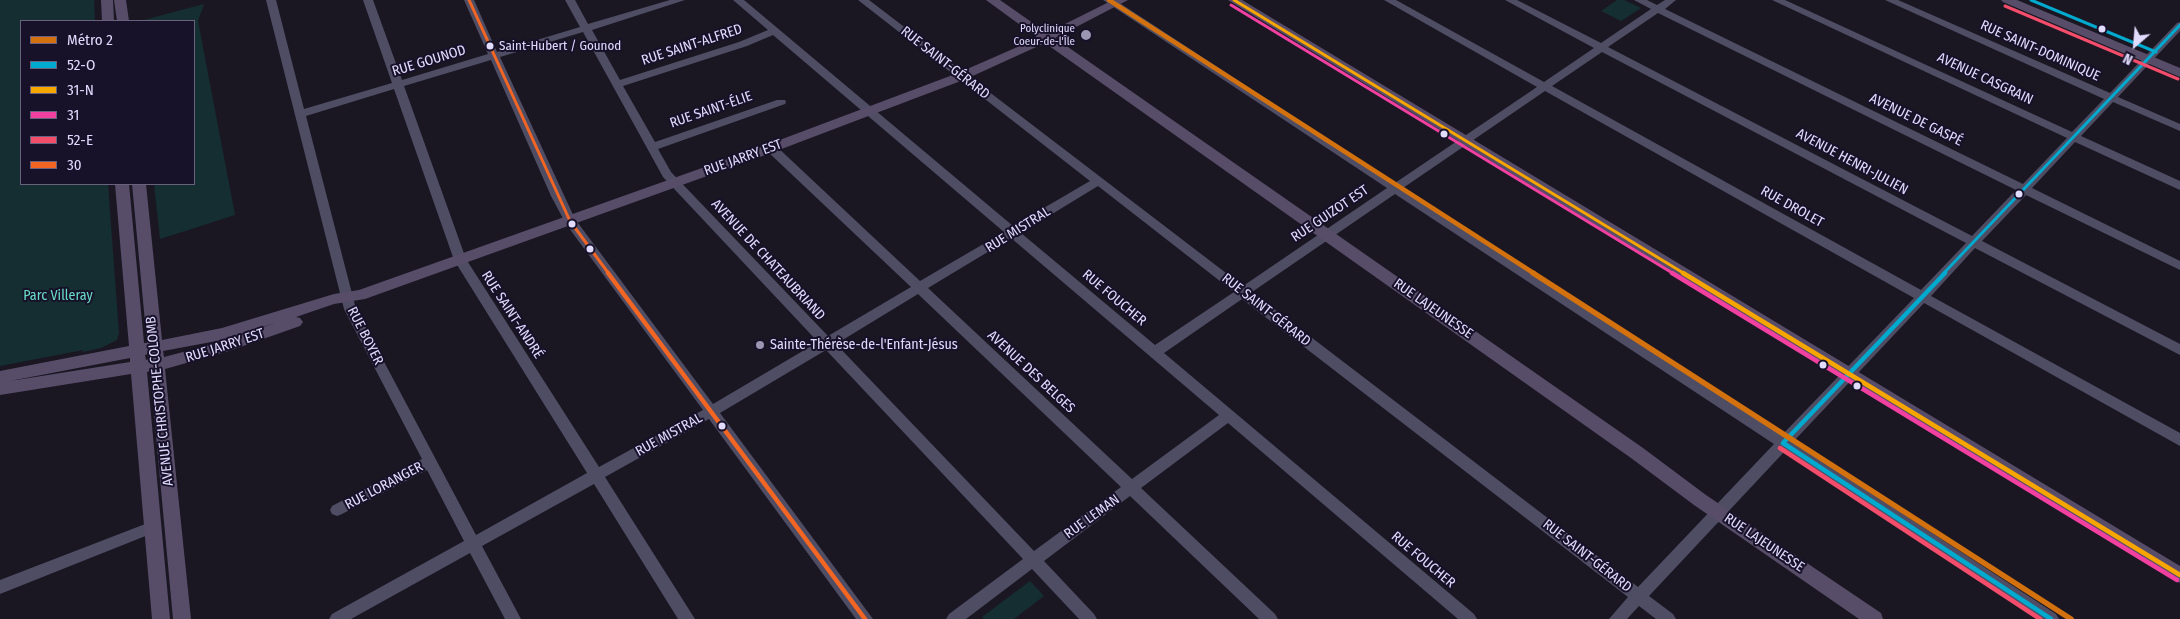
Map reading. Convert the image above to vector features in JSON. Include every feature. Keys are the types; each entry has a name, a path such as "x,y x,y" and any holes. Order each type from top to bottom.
{"main road":[{"path":"107,0 108,20"},
{"path":"120,0 123,20"},
{"name":"RUE LAJEUNESSE","path":"992,0 1327,234 1718,512 1874,619"},
{"path":"1234,0 2180,575"},
{"path":"2007,0 2152,56 2180,62"},
{"path":"2031,0 2152,56 2180,73"},
{"name":"RUE JARRY EST","path":"0,376 155,356 334,298 349,298 675,183 962,76 1045,38 1115,1"},
{"name":"AVENUE CHRISTOPHE-COLOMB","path":"122,185 161,619"},
{"name":"AVENUE CHRISTOPHE-COLOMB","path":"139,185 182,619"},
{"name":"RUE JARRY EST","path":"0,389 138,358"}],"street":[{"name":"RUE BOYER","path":"271,0 349,298 513,619"},
{"name":"RUE SAINT-ANDRÉ","path":"368,0 460,260 687,619"},
{"path":"469,0 570,221 710,412 866,619"},
{"name":"AVENUE DE CHATEAUBRIAND","path":"570,0 667,174 1089,619"},
{"name":"RUE GOUNOD","path":"301,114 680,0"},
{"name":"RUE FOUCHER","path":"738,0 1469,619"},
{"name":"RUE SAINT-GÉRARD","path":"863,0 1668,619"},
{"name":"RUE DROLET","path":"1389,0 2180,440"},
{"name":"AVENUE HENRI-JULIEN","path":"1510,0 2180,350"},
{"name":"AVENUE DE GASPÉ","path":"1639,0 2180,266"},
{"name":"RUE GUIZOT EST","path":"1155,352 1672,0"},
{"name":"AVENUE CASGRAIN","path":"1777,0 2180,186"},
{"name":"RUE SAINT-DOMINIQUE","path":"1890,0 2180,128"},
{"path":"1115,1 1394,188 2050,619"},
{"path":"1617,619 2180,26"},
{"name":"RUE SAINT-ALFRED","path":"616,85 744,44 775,30"},
{"name":"RUE SAINT-ÉLIE","path":"652,147 781,102"},
{"name":"AVENUE DES BELGES","path":"771,148 1270,619"},
{"name":"RUE MISTRAL","path":"337,619 710,412 1098,181"},
{"name":"RUE LEMAN","path":"954,619 1229,415"},
{"name":"RUE LORANGER","path":"337,510 431,461"},
{"path":"0,587 153,527"}],"green space":[{"name":"Parc Villeray","path":"0,0 94,0 95,20 20,20 20,185 108,185 119,333 117,340 101,348 0,366"},
{"path":"1617,0 1624,0 1641,8 1621,21 1601,11"},
{"path":"204,4 198,21 235,215 160,239 154,185 195,185 195,20 144,20"},
{"path":"1030,581 1044,596 1014,619 984,619 982,617"}],"metro line":[{"name":"2","path":"1109,0 2071,619"}],"transit line":[{"name":"30","path":"469,0 570,221 865,619"},
{"name":"31-N","path":"1234,0 2180,575"},
{"name":"52-O","path":"2031,0 2156,52"},
{"name":"31","path":"1231,5 2177,580"},
{"name":"52-E","path":"2005,6 2178,79"},
{"name":"52-O","path":"1783,443 2180,25"},
{"name":"52-O","path":"1783,443 2051,619"},
{"name":"52-E","path":"1780,448 2040,619"}],"place":[{"name":"Polyclinique Coeur-de-l'Île","path":"1086,35"},
{"name":"Saint-Hubert / Gounod","path":"490,46"},
{"name":"Sainte-Thérèse-de-l'Enfant-Jésus","path":"760,345"}]}
